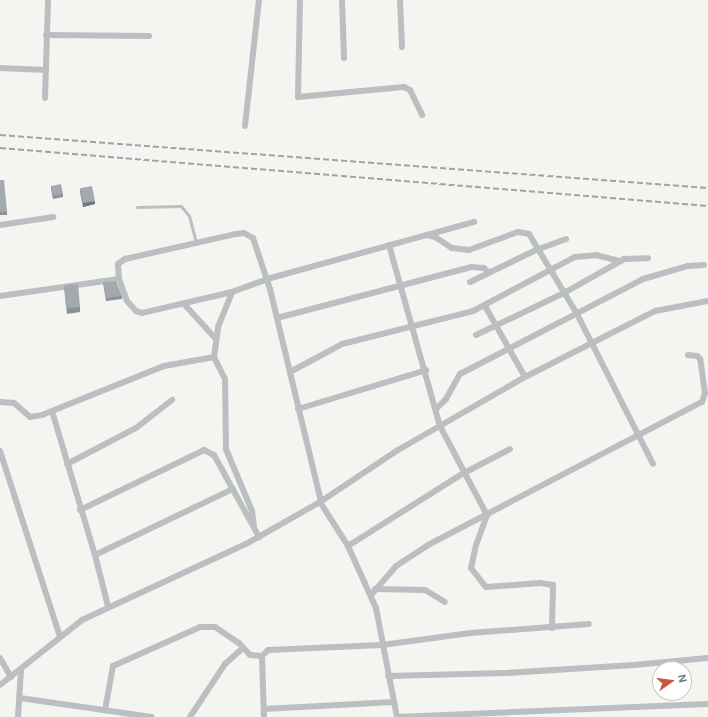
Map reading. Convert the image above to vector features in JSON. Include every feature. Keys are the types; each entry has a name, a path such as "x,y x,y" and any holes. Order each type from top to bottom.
{"street":[{"path":"45,98 48,0"},
{"path":"245,126 259,0"},
{"path":"300,0 298,97 404,87 410,90 422,115"},
{"path":"342,0 344,58"},
{"path":"400,0 402,47"},
{"path":"46,35 149,36"},
{"path":"0,68 46,70"},
{"path":"0,225 53,217"},
{"path":"474,222 267,279 232,292 148,312 136,311 127,301 119,279 118,264 125,259 236,234 249,234 253,238 267,279 321,502 348,546 373,592 397,717 708,704"},
{"path":"425,235 435,237 452,248 469,250 523,232 529,234 536,250 577,314 640,434 653,464"},
{"path":"470,282 536,250 566,239"},
{"path":"389,245 426,370 440,426 487,515 476,545 471,568 486,587 540,583 553,585 552,628"},
{"path":"290,372 342,344 458,316 485,306 582,255 596,255 620,261"},
{"path":"476,335 564,293 620,261 633,258 648,258"},
{"path":"436,409 446,399 457,377 511,350 643,279 688,266 704,266"},
{"path":"277,318 401,284 471,267 484,268 489,273"},
{"path":"0,296 119,279"},
{"path":"232,292 215,338 214,357 225,380 226,449 252,511 254,526"},
{"path":"0,685 82,620 108,606 157,586 259,537 321,502 359,474 525,377 654,311 708,301"},
{"path":"184,304 215,338"},
{"path":"485,306 525,377"},
{"path":"373,592 396,566 428,545 702,402 705,397 700,360 697,356 688,355"},
{"path":"0,402 14,402 30,416 52,411 164,366 214,357"},
{"path":"298,408 426,370"},
{"path":"67,464 136,428 172,400"},
{"path":"52,411 108,606"},
{"path":"348,546 465,472 510,449"},
{"path":"80,510 204,450 214,455 259,537"},
{"path":"0,451 60,637"},
{"path":"94,555 233,490"},
{"path":"373,592 420,589 435,594 445,602"},
{"path":"105,710 110,673 119,662 208,625 239,643 254,656 262,656 268,650 382,645 470,633 589,624"},
{"path":"190,717 225,664 243,648"},
{"path":"262,656 264,717"},
{"path":"0,658 11,677"},
{"path":"388,676 506,673 634,665 708,658"},
{"path":"18,717 20,670"},
{"path":"20,698 152,717"},
{"path":"264,709 394,702"}],"lane":[{"path":"136,207 181,206 189,216 196,243"}],"building":[{"path":"0,180 4,180 7,212 0,212"},
{"path":"61,184 63,194 53,196 51,186"},
{"path":"92,186 95,201 83,203 80,188"},
{"path":"116,281 122,296 106,298 103,282"},
{"path":"78,284 80,307 66,308 64,285"}],"railway":[{"path":"0,135 708,188"},
{"path":"0,148 708,206"}]}
